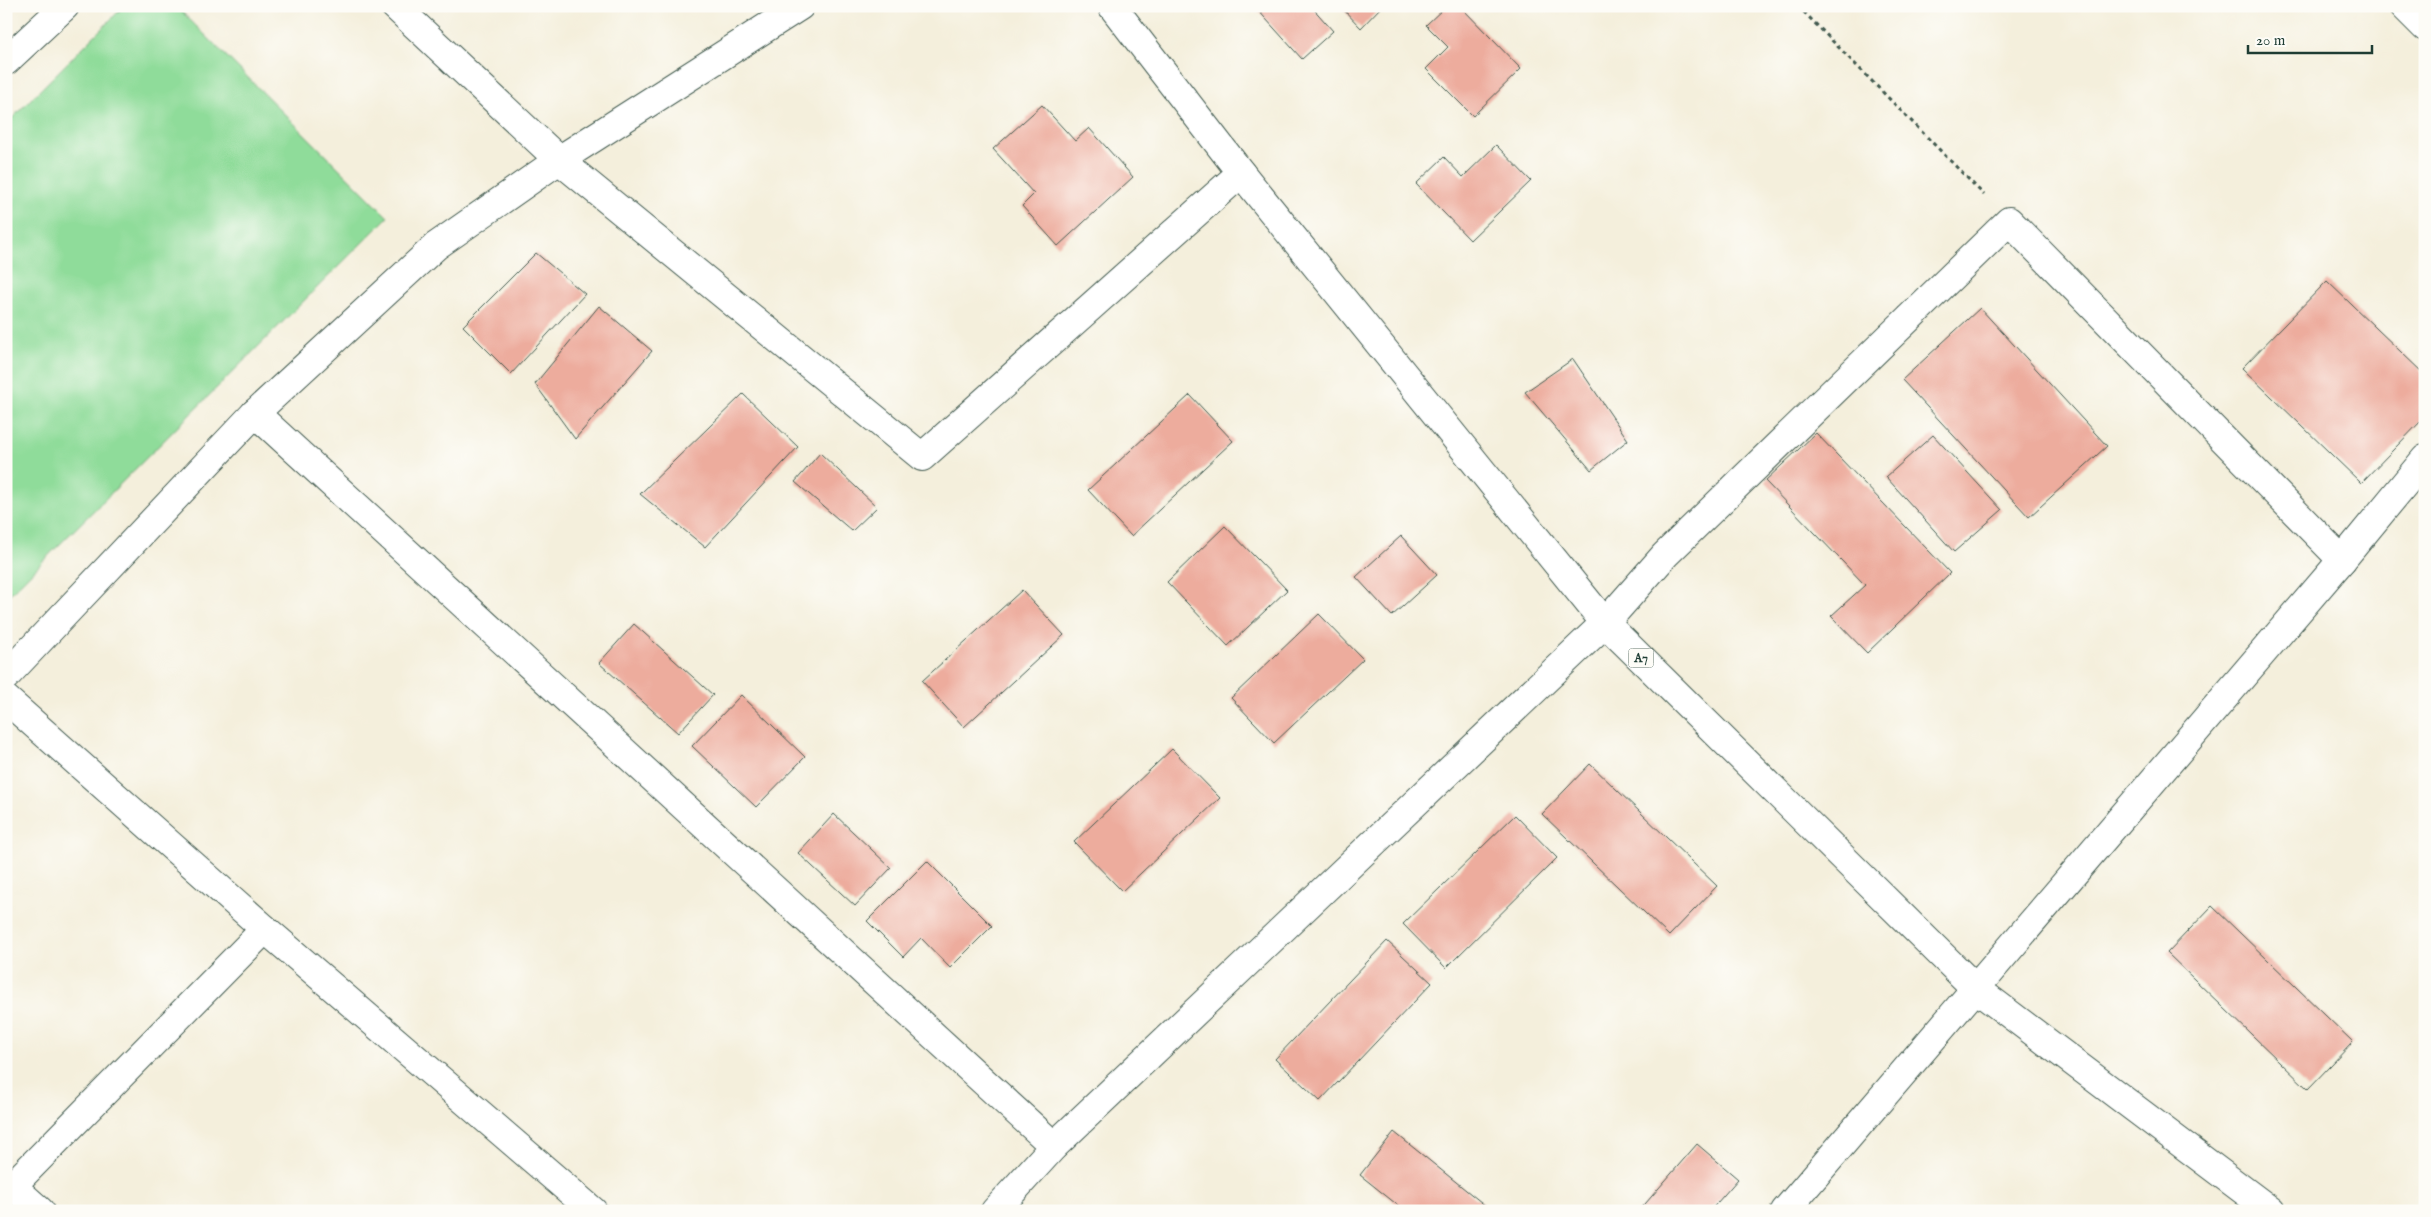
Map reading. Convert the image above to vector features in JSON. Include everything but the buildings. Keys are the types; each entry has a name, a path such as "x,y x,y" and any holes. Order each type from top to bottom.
{"street":[{"path":"6,61 65,6"},
{"path":"395,6 559,160 922,457 1241,173"},
{"path":"6,676 255,413 436,246 559,160 800,6"},
{"name":"A7","path":"1112,6 1241,173 1605,622 1975,988 2271,1211"},
{"path":"2404,6 2425,27"},
{"path":"995,1211 1054,1146 1605,622 1665,556 2009,220 2342,560"},
{"path":"255,413 1054,1146"},
{"path":"1785,1211 2342,560 2425,460"},
{"path":"6,699 265,929 593,1211"},
{"path":"40,1211 9,1189 265,929"}],"path":[{"path":"1798,6 2009,220"}],"green space":[{"path":"124,6 176,6 388,217 6,598 6,124"}]}
